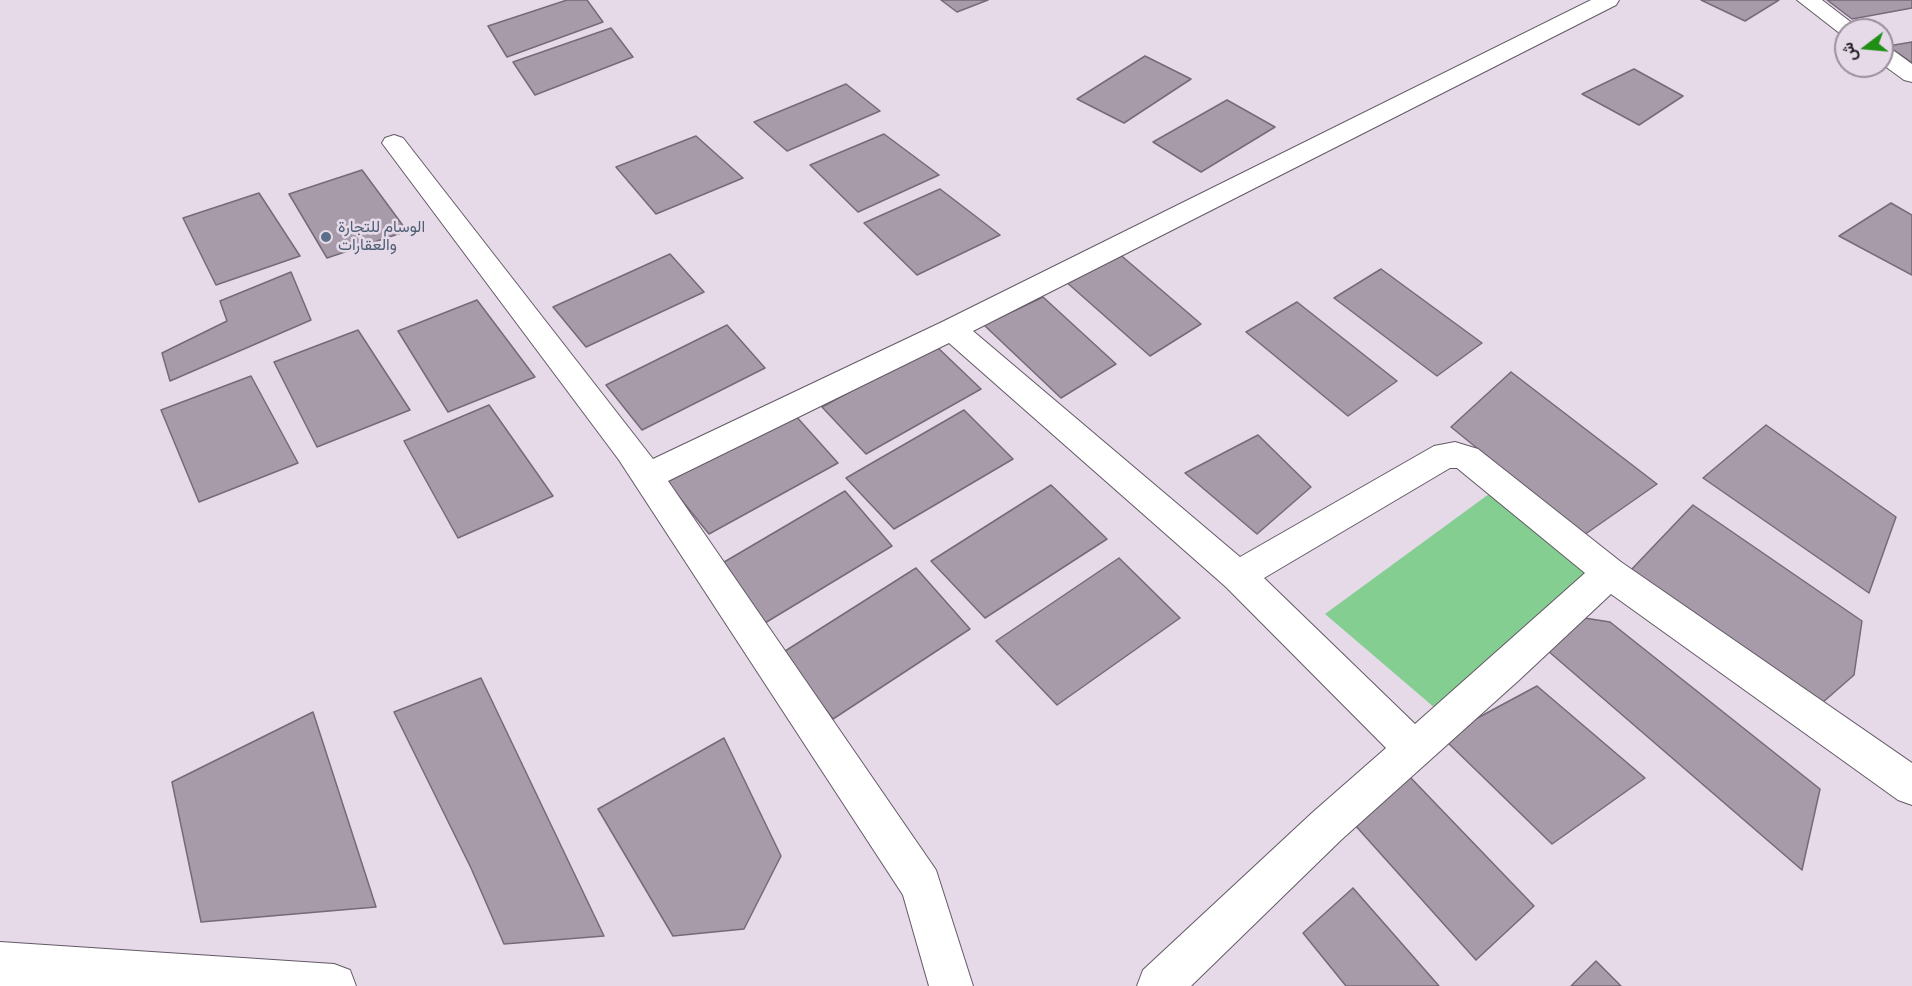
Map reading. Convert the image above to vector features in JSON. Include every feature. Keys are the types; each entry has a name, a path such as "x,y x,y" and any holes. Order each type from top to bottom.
{"street":[{"path":"647,477 952,329 1608,0"},
{"path":"1808,0 1834,19"},
{"path":"1894,62 1912,75"},
{"path":"394,143 630,451 921,885 951,986"},
{"path":"952,329 1238,576 1414,749"},
{"path":"1238,576 1445,455 1467,458 1609,573 1912,786"},
{"path":"1159,986 1327,826 1609,573"},
{"path":"0,964 334,986"}],"green space":[{"path":"1489,494 1608,584 1456,726 1325,614"}],"building":[{"path":"567,0 587,0 603,22 507,57 488,26"},
{"path":"941,0 988,0 957,12"},
{"path":"1701,0 1779,0 1745,21"},
{"path":"1827,0 1912,0 1912,8 1851,18"},
{"path":"611,28 633,57 535,95 513,62"},
{"path":"1912,42 1912,63 1894,50 1894,45"},
{"path":"1145,56 1191,79 1124,123 1077,99"},
{"path":"1634,69 1683,96 1639,125 1582,94"},
{"path":"846,84 880,111 787,151 754,122"},
{"path":"1227,100 1275,127 1201,172 1153,142"},
{"path":"884,134 939,175 858,212 810,165"},
{"path":"696,136 743,178 656,214 616,167"},
{"path":"362,170 407,231 327,258 289,194"},
{"path":"940,189 1000,235 917,275 864,223"},
{"path":"259,193 300,256 216,285 183,218"},
{"path":"1891,203 1912,215 1912,275 1839,236"},
{"path":"1117,252 1201,324 1150,356 1064,280"},
{"path":"670,254 704,292 586,347 553,307"},
{"path":"1381,269 1482,343 1437,376 1334,298"},
{"path":"291,272 311,320 170,381 162,353 227,321 220,301"},
{"path":"1043,297 1116,364 1061,398 984,325"},
{"path":"477,300 535,377 448,412 398,331"},
{"path":"1297,302 1397,381 1348,416 1246,332"},
{"path":"727,325 765,368 642,430 606,385"},
{"path":"358,330 410,410 317,447 274,362"},
{"path":"935,345 981,389 866,454 822,407"},
{"path":"1511,372 1657,484 1584,535 1451,427"},
{"path":"251,376 298,463 199,502 161,410"},
{"path":"489,405 553,496 458,538 404,441"},
{"path":"964,410 1013,459 894,529 846,478"},
{"path":"794,414 838,463 709,534 667,482"},
{"path":"1766,425 1896,517 1869,593 1703,478"},
{"path":"1258,435 1311,487 1257,534 1185,473"},
{"path":"1051,485 1107,539 985,618 931,561"},
{"path":"845,491 892,546 760,626 714,568"},
{"path":"1693,505 1862,621 1854,675 1814,710 1630,571"},
{"path":"1119,558 1180,618 1057,705 996,641"},
{"path":"916,568 970,629 833,719 782,653"},
{"path":"1578,617 1610,622 1820,789 1802,870 1540,644"},
{"path":"481,678 604,936 504,944 471,868 394,712"},
{"path":"1537,686 1645,778 1552,844 1442,737"},
{"path":"313,712 376,907 201,922 172,782"},
{"path":"724,738 781,856 744,929 673,936 598,809"},
{"path":"1409,776 1534,906 1476,960 1354,824"},
{"path":"1353,888 1439,986 1346,986 1303,933"},
{"path":"1596,961 1621,986 1571,986"}],"place":[{"name":"الوسام للتجارة والعقارات","path":"326,237"}]}
